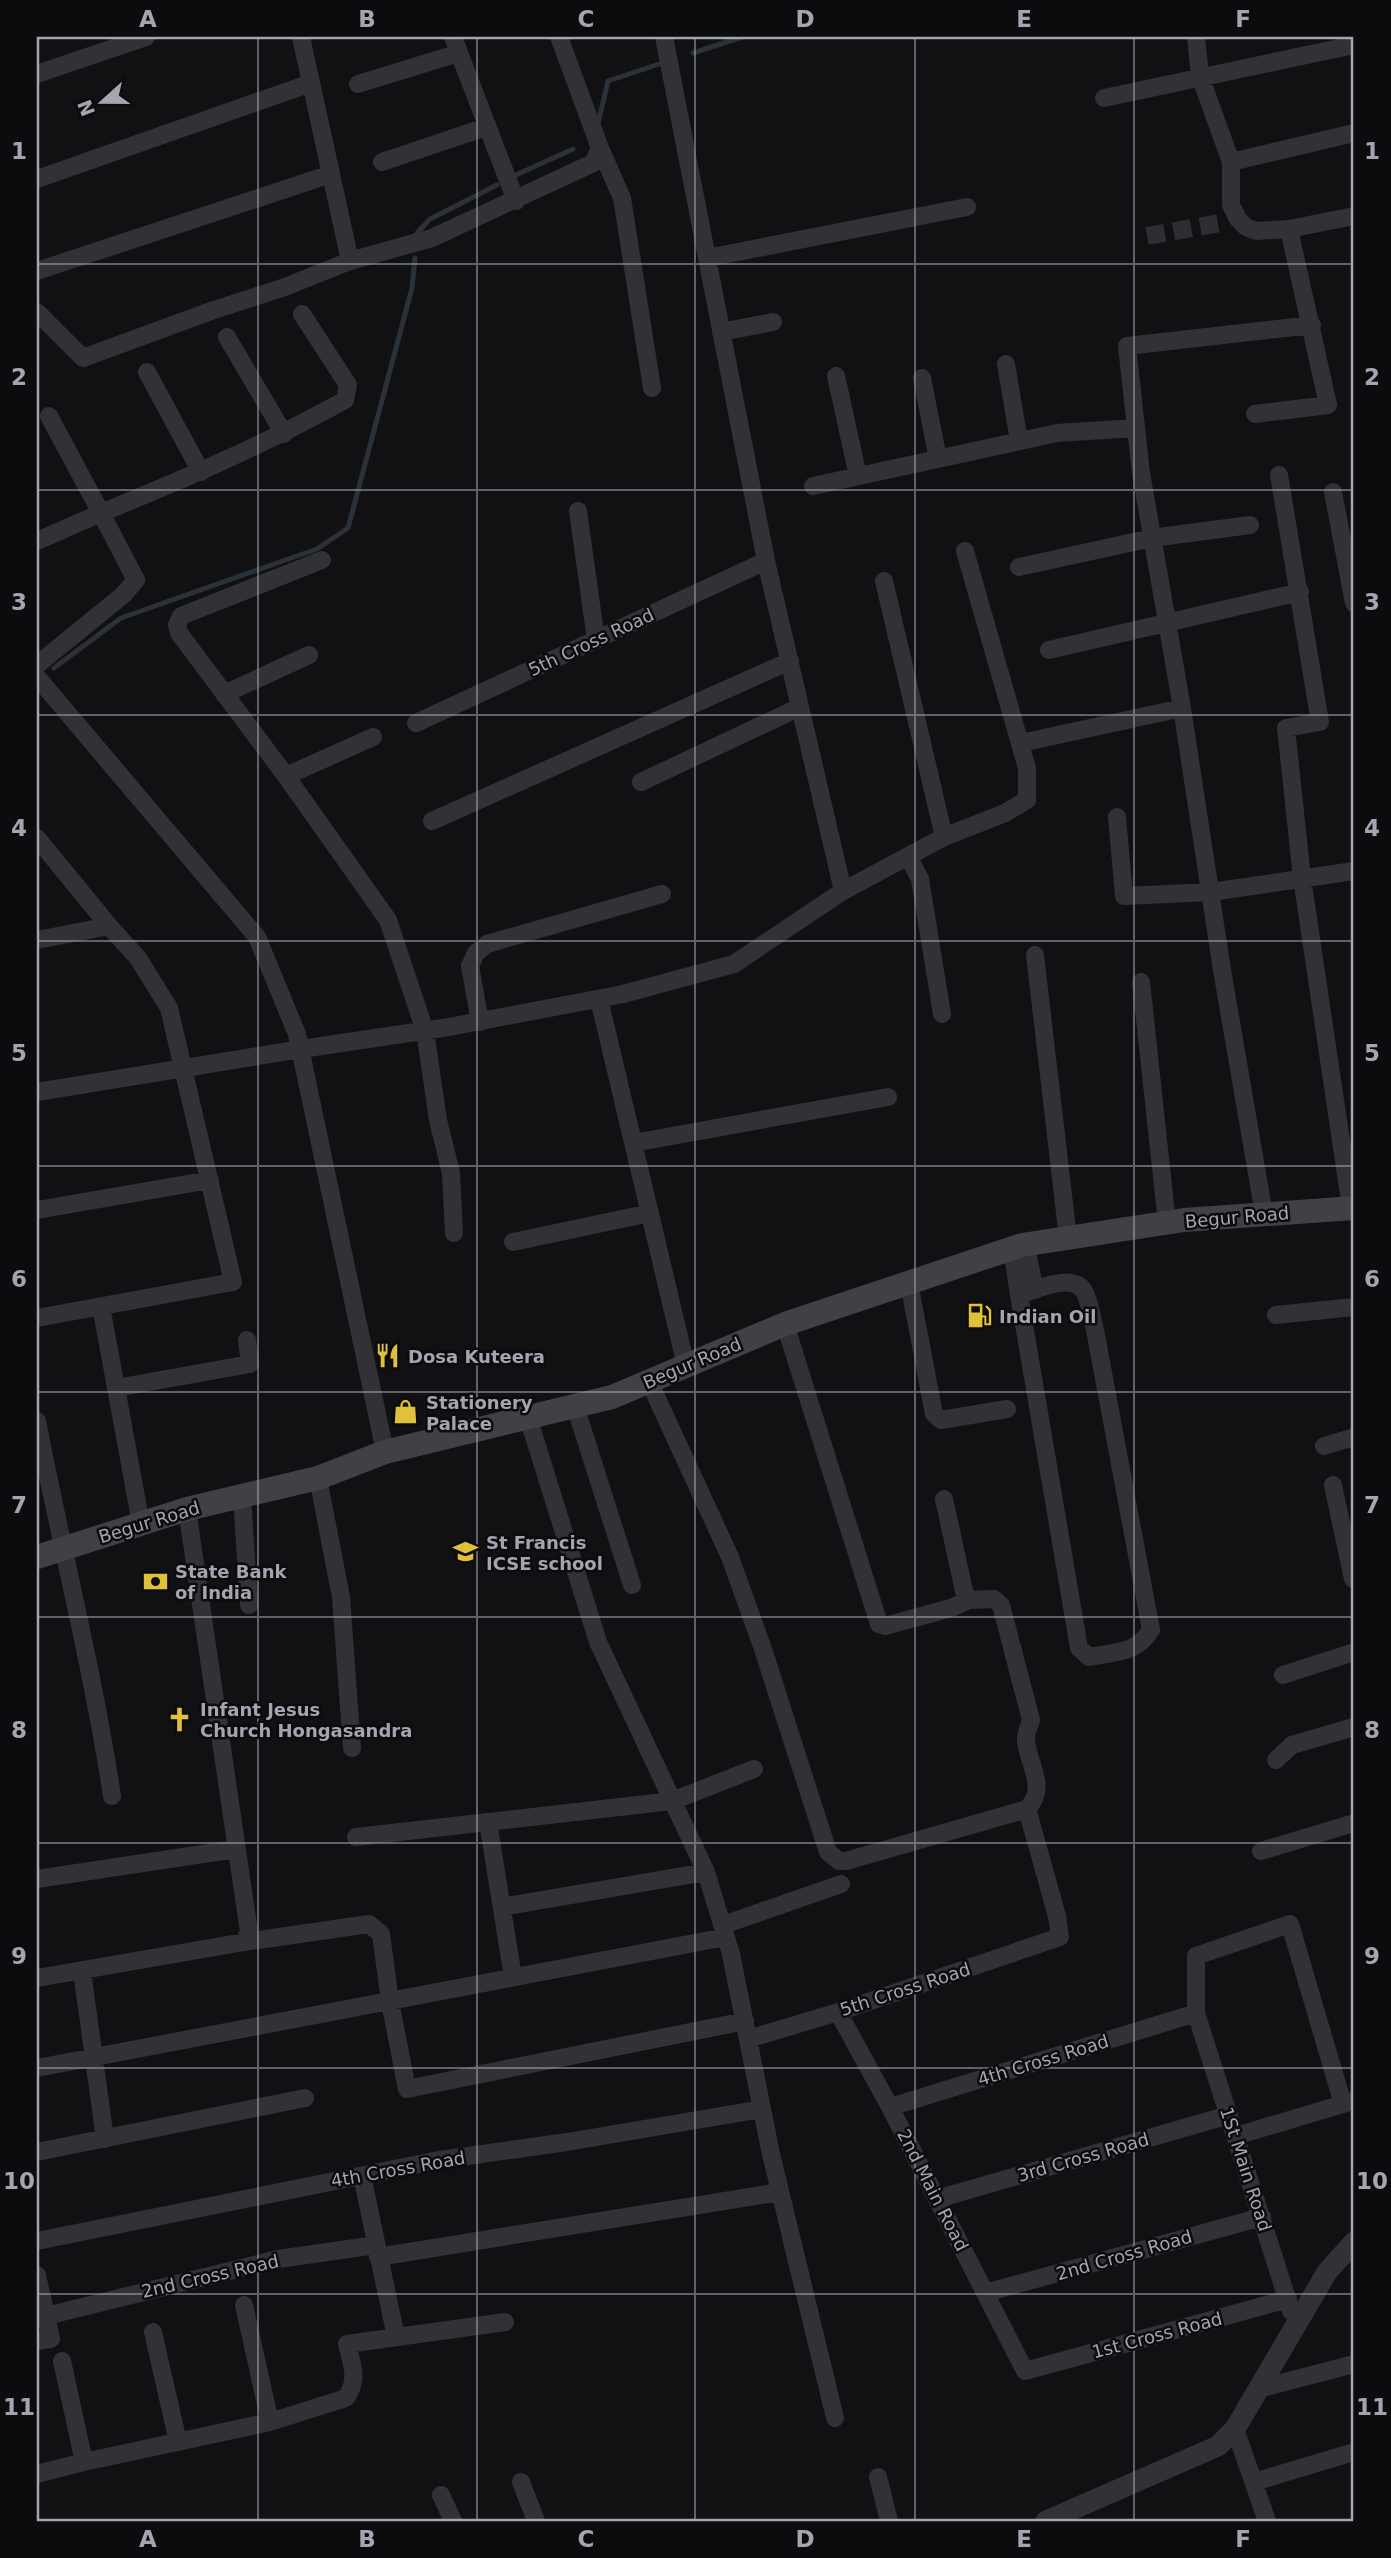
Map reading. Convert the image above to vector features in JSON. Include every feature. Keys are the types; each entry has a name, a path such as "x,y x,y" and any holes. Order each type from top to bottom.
{"main road":[{"name":"Begur Road","path":"37,1557 187,1509 318,1478 386,1452 612,1397 785,1324 1018,1246 1167,1223 1353,1208"}],"street":[{"path":"37,74 146,37"},
{"path":"301,37 350,261"},
{"path":"559,37 600,148 622,198 652,388"},
{"path":"664,37 766,561 843,891"},
{"path":"1196,37 1200,76 1231,162 1232,220 1256,231 1290,229 1354,216"},
{"path":"358,84 456,45 516,201"},
{"path":"1104,98 1354,46"},
{"path":"37,179 312,83"},
{"path":"382,162 486,127"},
{"path":"1231,162 1354,133"},
{"path":"37,312 83,358 211,310 285,287 350,261 432,239 593,163 600,148"},
{"path":"37,271 331,174"},
{"path":"707,258 967,207"},
{"path":"1255,414 1328,405 1290,229"},
{"path":"37,541 201,472 284,434 345,400 348,385 302,314"},
{"path":"721,331 772,322"},
{"path":"1264,1214 1141,473 1127,346 1312,326"},
{"path":"227,337 284,434"},
{"path":"1006,364 1019,441"},
{"path":"147,372 201,472"},
{"path":"836,376 858,476"},
{"path":"922,378 938,459"},
{"path":"37,665 123,595 136,580 48,416"},
{"path":"813,486 1057,433 1136,428"},
{"path":"1279,475 1320,722 1286,728 1301,878 1347,1130 1353,1208"},
{"path":"1333,492 1354,603"},
{"path":"578,511 596,640"},
{"path":"1019,567 1152,538 1250,524"},
{"path":"37,1092 480,1022 599,999 734,964 843,891 944,837 1004,813 1027,800 1027,768 1021,743 965,551"},
{"path":"322,560 181,616 177,625 178,633 286,776 388,920 425,1031 438,1120 451,1173 454,1233"},
{"name":"5th Cross Road","path":"416,723 766,561"},
{"path":"884,582 944,837"},
{"path":"1049,650 1300,592"},
{"path":"224,694 309,655"},
{"path":"432,821 790,661"},
{"path":"37,677 257,937 298,1034 386,1452"},
{"path":"641,782 800,707"},
{"path":"1021,743 1182,708"},
{"path":"286,776 373,737"},
{"path":"1117,817 1124,896 1211,892 1354,871"},
{"path":"37,838 138,958 169,1009 233,1282 37,1318"},
{"path":"908,856 920,878 942,1014"},
{"path":"480,1022 470,966 477,953 488,944 662,894"},
{"path":"37,940 109,926"},
{"path":"1035,956 1068,1238"},
{"path":"1141,982 1167,1223"},
{"path":"599,999 686,1366"},
{"path":"633,1143 888,1097"},
{"path":"37,1210 209,1180"},
{"path":"513,1242 650,1213"},
{"path":"1018,1246 1079,1648 1089,1657 1134,1649 1144,1641 1151,1630 1095,1330 1085,1292 1076,1284 1065,1282 1027,1293"},
{"path":"909,1283 934,1414 941,1420 1007,1409"},
{"path":"101,1307 141,1524"},
{"path":"1276,1315 1354,1307"},
{"path":"649,1381 735,1569 828,1852 839,1861 846,1861 1027,1809 1035,1801 1038,1790 1026,1739 1031,1720 1001,1605 994,1599 969,1600 951,1608 885,1626 879,1624 785,1324"},
{"path":"116,1388 250,1364 247,1340"},
{"path":"575,1406 632,1585"},
{"path":"528,1417 598,1642 706,1872 725,1931 780,2192 835,2418"},
{"path":"37,1421 62,1549 96,1697 112,1796"},
{"path":"1324,1446 1354,1437"},
{"path":"318,1478 341,1597 352,1748"},
{"path":"1334,1485 1349,1528 1353,1579"},
{"path":"242,1496 249,1605"},
{"path":"944,1499 964,1591 969,1600"},
{"path":"187,1509 249,1932 244,1942"},
{"path":"1283,1675 1354,1652"},
{"path":"1276,1760 1292,1745 1354,1727"},
{"path":"356,1837 672,1801 754,1769"},
{"name":"5th Cross Road","path":"748,2039 838,2012 1060,1937 1057,1916 1027,1809"},
{"path":"488,1822 513,1978"},
{"path":"1261,1852 1354,1823"},
{"path":"37,1879 236,1850"},
{"path":"502,1908 706,1872"},
{"path":"37,2068 513,1978 725,1931 841,1884"},
{"path":"37,1978 244,1942 369,1924 381,1934 390,2002 407,2089 745,2021"},
{"name":"1St Main Road","path":"1295,2325 1196,2013 1196,1956 1290,1924 1348,2102"},
{"path":"82,1971 105,2139"},
{"name":"2nd Main Road","path":"838,2012 890,2107 1025,2371"},
{"name":"4th Cross Road","path":"890,2107 1196,2013"},
{"path":"37,2152 305,2098"},
{"path":"1236,2136 1348,2102"},
{"name":"4th Cross Road","path":"37,2241 439,2160 567,2142 762,2109"},
{"name":"3rd Cross Road","path":"937,2199 1229,2115"},
{"path":"362,2176 396,2337"},
{"name":"2nd Cross Road","path":"46,2316 278,2259 377,2251 780,2192"},
{"name":"2nd Cross Road","path":"985,2293 1262,2217"},
{"path":"1046,2521 1196,2458 1218,2446 1235,2429 1327,2272 1354,2242"},
{"path":"37,2275 51,2339 37,2341"},
{"name":"1st Cross Road","path":"1025,2371 1288,2300"},
{"path":"244,2305 270,2422"},
{"path":"37,2474 270,2422 346,2398 353,2388 354,2376 347,2344 506,2322"},
{"path":"153,2332 178,2442"},
{"path":"62,2361 84,2462"},
{"path":"1258,2389 1354,2364"},
{"path":"1235,2429 1267,2521"},
{"path":"1254,2482 1354,2452"},
{"path":"878,2477 889,2521"},
{"path":"522,2482 536,2521"},
{"path":"441,2495 453,2521"}],"waterway":[{"path":"693,53 742,37"},
{"path":"598,124 608,81 659,64"},
{"path":"516,175 573,149"},
{"path":"417,233 430,219 497,185"},
{"path":"54,668 121,618 317,549 348,528 412,288 415,258"}],"tunnel":[{"path":"1147,236 1226,222"}],"place":[{"name":"Indian Oil","path":"979,1316"},
{"name":"Dosa Kuteera","path":"388,1356"},
{"name":"Stationery Palace","path":"406,1412"},
{"name":"St Francis ICSE school","path":"466,1552"},
{"name":"State Bank of India","path":"155,1581"},
{"name":"Infant Jesus Church Hongasandra","path":"180,1719"}]}
